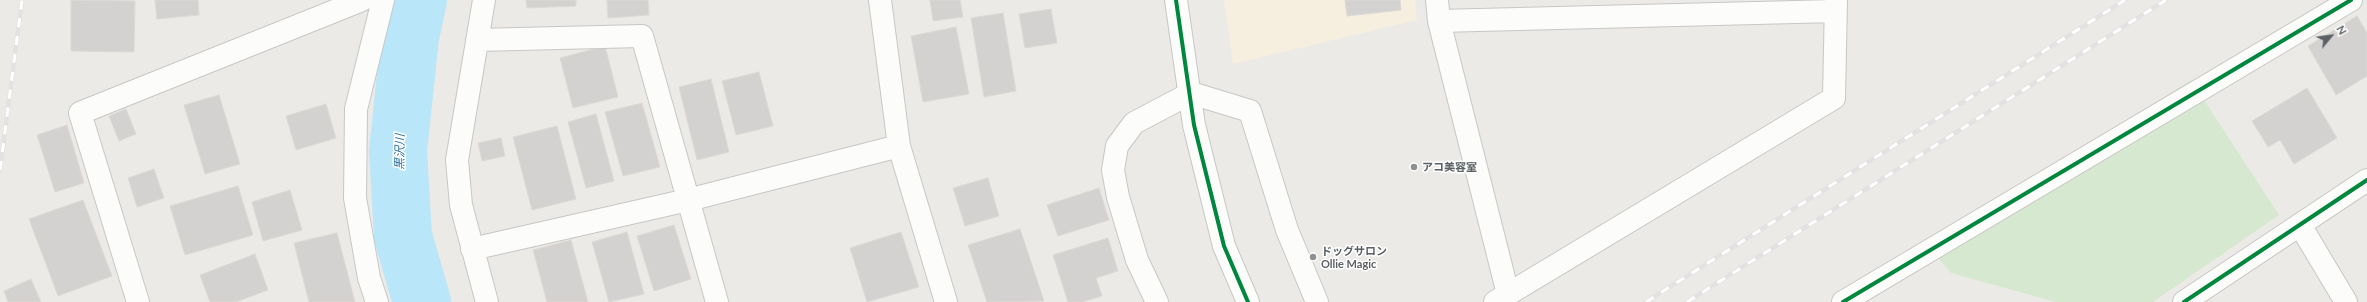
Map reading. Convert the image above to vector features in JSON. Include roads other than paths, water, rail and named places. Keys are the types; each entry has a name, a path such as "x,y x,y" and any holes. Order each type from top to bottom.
{"street":[{"path":"131,300 80,113 362,0"},
{"path":"377,302 369,278 355,198 356,109 383,0"},
{"path":"484,0 457,160 461,205 486,302"},
{"path":"880,0 899,146 946,302"},
{"path":"1176,0 1194,125 1224,246 1248,302"},
{"path":"1843,302 2351,0"},
{"path":"1836,5 1834,98 1502,298 1438,10 1836,5"},
{"path":"477,40 642,36 717,302"},
{"path":"1157,302 1137,260 1118,197 1113,170 1117,146 1134,123 1190,93 1250,110 1288,230 1317,302"},
{"path":"472,249 688,200 899,146"},
{"path":"2184,302 2367,180"},
{"path":"2300,225 2346,302"}],"waterway":[{"name":"黒沢川","path":"418,0 410,37 398,151 403,236 422,302"}],"railway":[{"path":"0,170 22,0"},
{"path":"1646,302 2125,0"},
{"path":"1687,302 2166,0"}],"place":[{"name":"アコ美容室","path":"1414,167"},
{"name":"ドッグサロン Ollie Magic","path":"1313,257"}]}
